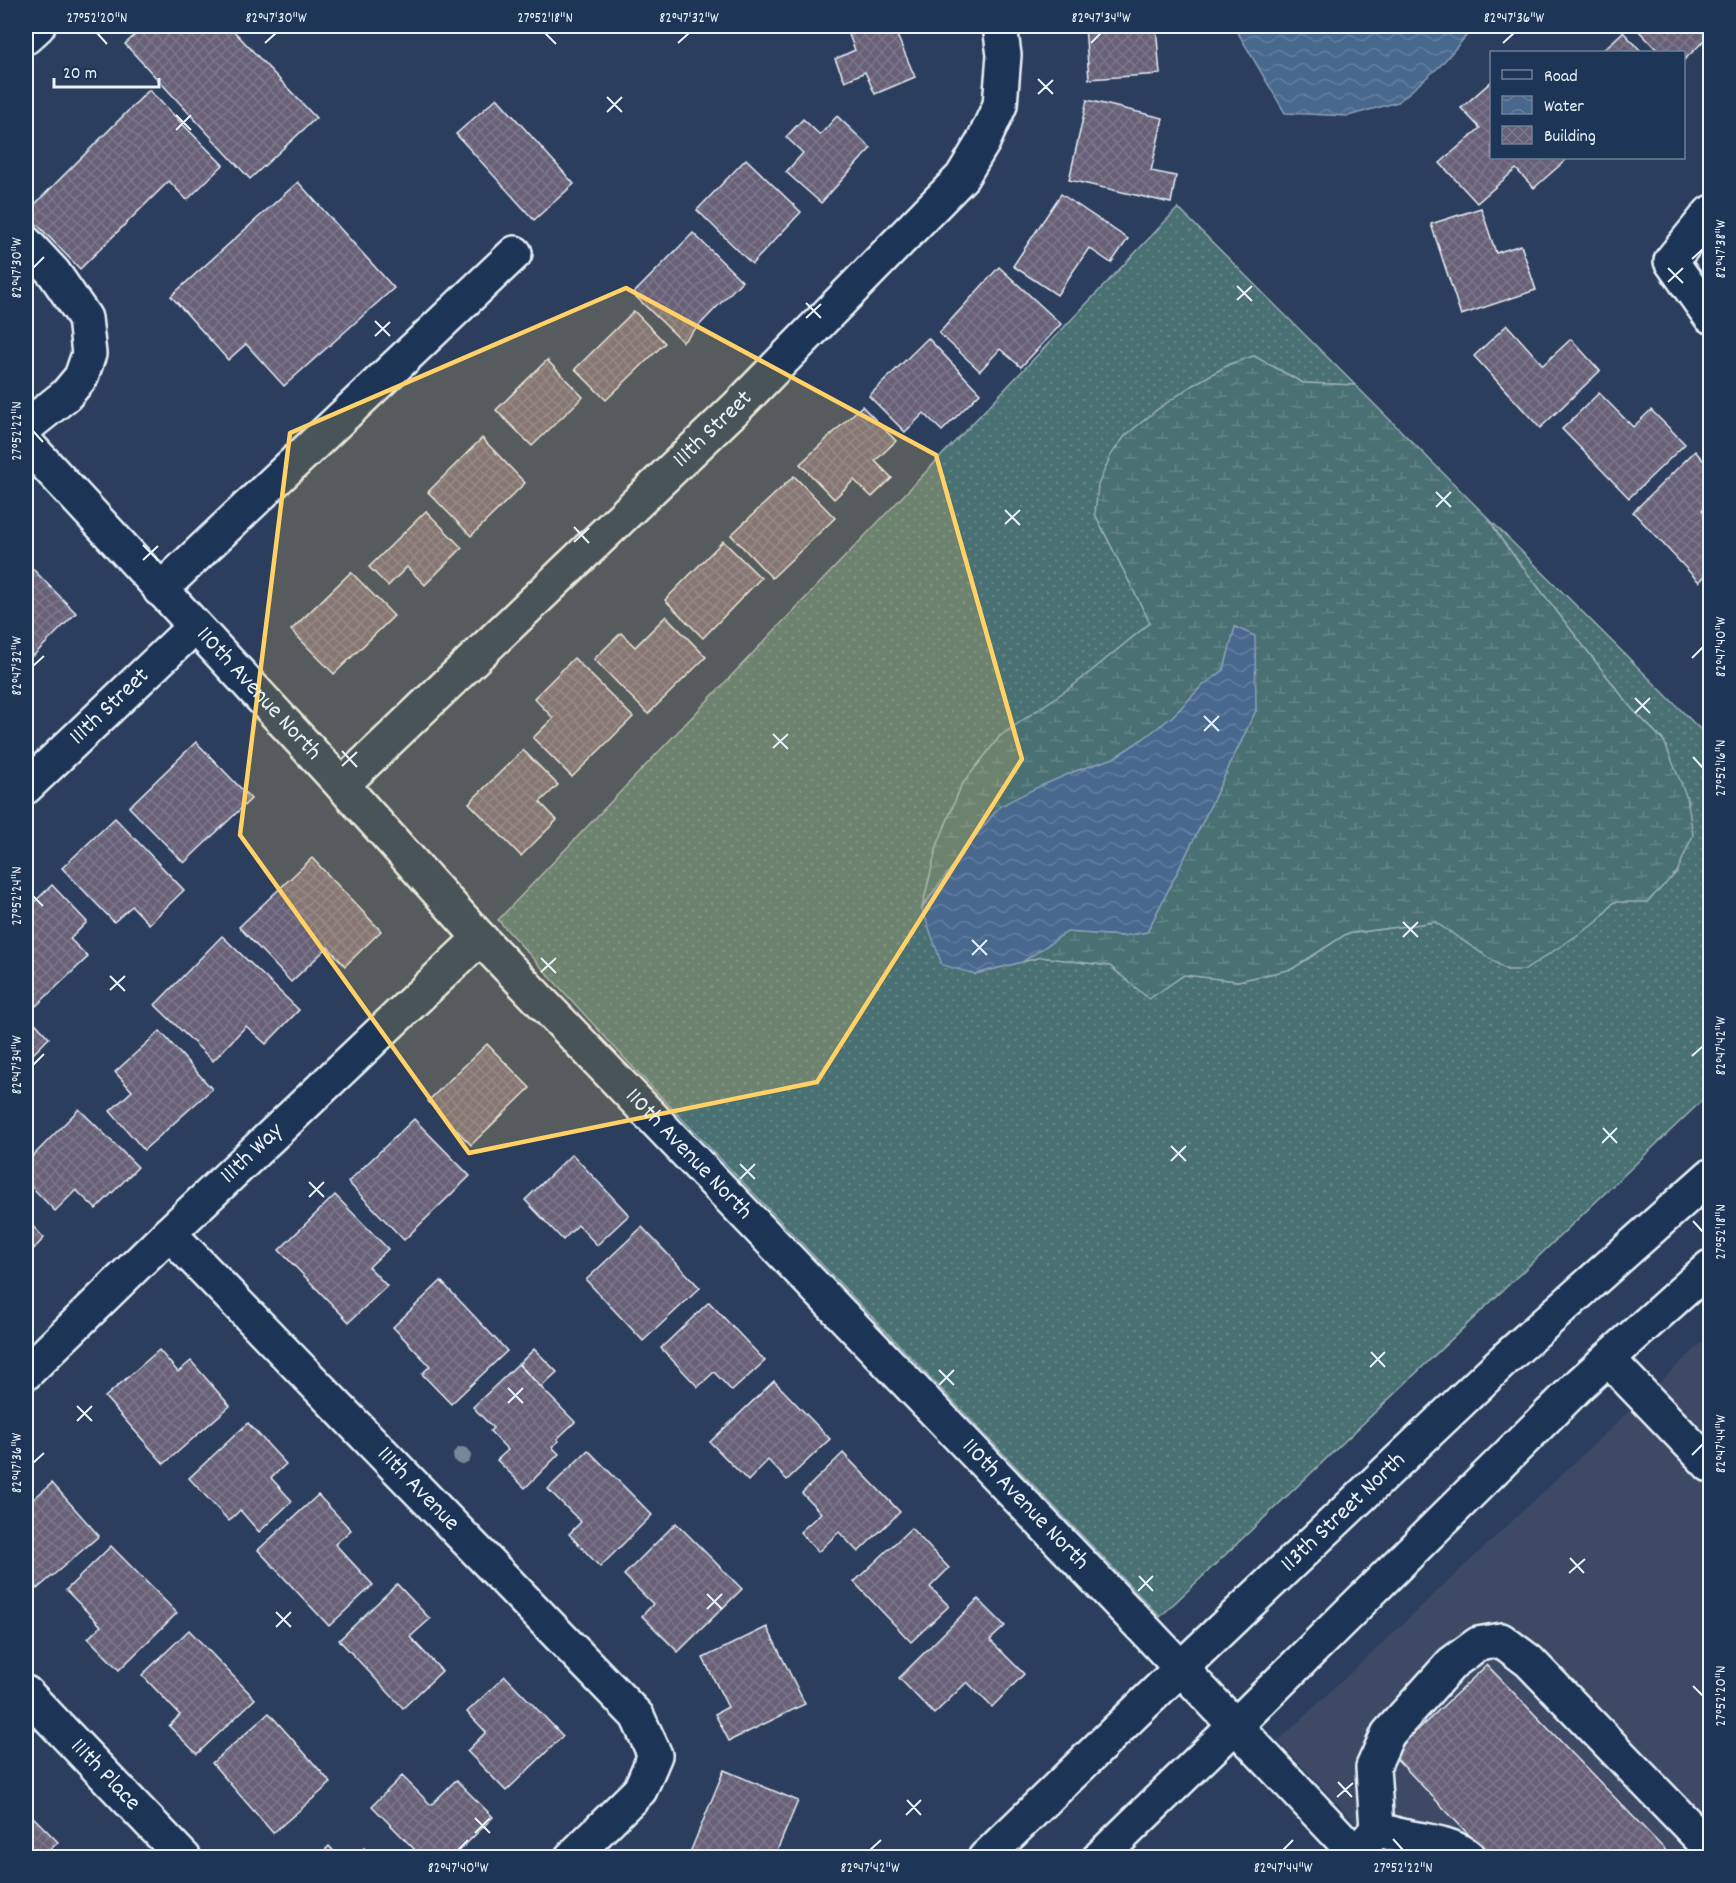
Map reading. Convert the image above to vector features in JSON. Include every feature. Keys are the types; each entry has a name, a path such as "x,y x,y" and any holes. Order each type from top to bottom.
{"street":[{"path":"26,37 38,26"},
{"name":"111th Street","path":"342,785 736,408 962,177 983,142 1000,105 1004,56 1000,26"},
{"path":"1710,213 1671,261 1710,316"},
{"path":"26,243 54,273 86,318 89,354 81,377 66,395 26,427"},
{"path":"160,590 515,253"},
{"name":"110th Avenue North","path":"26,443 480,938 1358,1855"},
{"name":"111th Street","path":"26,787 194,627"},
{"name":"111th Way","path":"26,1373 169,1233 480,938"},
{"name":"113th Street North","path":"985,1857 1504,1360 1710,1176"},
{"name":"111th Avenue","path":"169,1233 637,1716 655,1755 640,1790 571,1857"},
{"path":"1099,1857 1236,1725 1573,1391 1710,1267"},
{"path":"1608,1359 1710,1465"},
{"path":"1358,1855 1377,1828 1373,1767 1388,1734 1452,1663 1478,1644 1501,1640 1529,1661 1710,1848"},
{"name":"111th Place","path":"26,1693 184,1857"},
{"path":"1377,1828 1399,1836 1422,1839 1464,1852 1470,1857"}],"highlighted area":[{"path":"626,288 936,455 1022,759 817,1082 469,1153 240,835 290,433"}],"shaded area":[{"path":"1710,1335 1710,1857 1388,1857 1278,1741"}],"green space":[{"path":"1178,208 1355,385 1303,383 1254,356 1230,364 1193,385 1125,436 1095,514 1150,623 1078,682 975,974 1041,957 1110,966 1149,998 1184,975 1238,981 1292,969 1346,934 1435,922 1507,970 1597,922 1614,902 1664,741 1632,709 1501,539 1489,519 1710,739 1710,1093 1160,1617 638,1073 498,920"},
{"path":"1254,356 1303,383 1355,385 1489,519 1501,539 1632,709 1664,741 1687,798 1693,835 1677,872 1647,902 1614,902 1597,922 1525,970 1507,970 1435,922 1346,934 1292,969 1238,981 1184,975 1149,999 1110,966 1041,957 1022,962 1067,932 1123,936 1147,932 1256,710 1235,628 1224,670 1200,688 1173,716 1114,758 1073,772 974,838 922,908 937,846 961,786 1000,736 1078,682 1150,623 1095,514 1098,485 1111,455 1125,436 1158,409 1193,385 1230,364"}],"water":[{"path":"1234,26 1475,26 1440,66 1398,102 1348,116 1285,113"},
{"path":"1235,627 1255,636 1256,710 1147,932 1123,936 1067,932 1022,962 975,974 942,965 922,908 1000,806 1073,772 1114,758 1143,739 1173,716 1200,688 1224,670"}],"building":[{"path":"145,26 229,26 316,118 250,179 125,44"},
{"path":"893,26 915,77 875,94 865,72 845,81 835,59 855,50 846,27"},
{"path":"1085,26 1156,26 1160,74 1089,79"},
{"path":"1643,26 1710,26 1710,35 1685,59 1685,51 1658,51 1638,30"},
{"path":"1623,32 1641,51 1602,51"},
{"path":"1490,83 1490,159 1567,159 1534,188 1516,169 1477,203 1440,163 1480,128 1461,108"},
{"path":"149,90 223,165 187,200 169,181 80,269 26,213"},
{"path":"497,98 574,184 534,220 456,134"},
{"path":"1087,100 1163,118 1151,171 1176,176 1171,203 1069,180"},
{"path":"837,116 871,148 821,203 786,172 803,153 786,137 803,119 820,135"},
{"path":"746,159 801,212 752,264 697,210"},
{"path":"298,182 394,288 284,386 246,344 228,360 171,296"},
{"path":"1061,194 1128,239 1111,263 1089,248 1057,295 1013,266"},
{"path":"1481,208 1496,253 1521,245 1536,290 1461,315 1431,224"},
{"path":"693,233 742,281 683,342 633,294"},
{"path":"999,267 1061,324 1021,367 1000,349 980,371 939,333"},
{"path":"634,311 665,343 606,400 575,369"},
{"path":"1507,325 1543,365 1571,339 1600,371 1540,428 1474,356"},
{"path":"928,338 980,393 942,431 924,413 905,432 869,396"},
{"path":"547,360 583,397 532,446 496,410"},
{"path":"1599,393 1633,427 1651,410 1685,444 1629,498 1562,429"},
{"path":"862,406 896,441 875,461 892,478 872,497 854,480 834,499 800,464"},
{"path":"482,438 525,483 471,536 428,492"},
{"path":"1695,451 1710,468 1710,501 1702,510 1710,519 1710,571 1699,582 1633,512"},
{"path":"794,476 835,518 772,578 731,535"},
{"path":"426,511 462,548 425,585 407,567 388,586 369,567"},
{"path":"723,541 761,578 703,638 665,600"},
{"path":"26,562 76,613 33,656 26,649"},
{"path":"351,572 394,616 334,674 291,630"},
{"path":"666,616 706,657 648,714 594,659 621,633 635,647"},
{"path":"574,658 633,717 572,777 533,738 553,718 534,698"},
{"path":"196,742 251,799 184,863 129,807"},
{"path":"523,750 558,785 540,802 557,820 521,856 469,803"},
{"path":"115,818 184,890 149,924 132,906 114,922 62,868"},
{"path":"312,858 381,931 345,966 328,947 291,982 239,927"},
{"path":"52,885 87,922 70,939 88,957 36,1006 26,995 26,910"},
{"path":"222,936 299,1010 266,1044 246,1026 213,1061 155,1005"},
{"path":"26,1013 49,1038 26,1061"},
{"path":"160,1031 212,1089 144,1150 110,1111 132,1091 115,1072"},
{"path":"487,1044 530,1088 471,1145 428,1101"},
{"path":"79,1109 138,1167 96,1209 76,1190 55,1211 26,1181 26,1163"},
{"path":"414,1119 470,1176 404,1240 348,1182"},
{"path":"572,1154 629,1215 597,1245 578,1225 563,1240 525,1200"},
{"path":"335,1195 388,1249 369,1267 387,1286 349,1322 279,1250"},
{"path":"26,1219 44,1238 26,1257"},
{"path":"642,1227 700,1288 643,1341 586,1280"},
{"path":"441,1281 507,1351 451,1404 422,1374 430,1366 393,1327"},
{"path":"709,1302 765,1361 732,1391 714,1372 698,1387 661,1348"},
{"path":"534,1349 557,1372 541,1387 519,1364"},
{"path":"159,1350 178,1372 191,1361 230,1406 164,1464 105,1397"},
{"path":"518,1364 575,1422 552,1447 559,1454 525,1488 497,1460 508,1450 490,1431 493,1428 473,1407"},
{"path":"774,1381 830,1439 787,1480 768,1460 748,1481 710,1442"},
{"path":"248,1423 286,1464 271,1478 292,1501 259,1532 240,1510 229,1521 189,1478"},
{"path":"588,1450 652,1515 600,1567 569,1534 581,1522 548,1489"},
{"path":"843,1453 900,1512 858,1552 839,1532 818,1552 800,1532 821,1513 802,1493"},
{"path":"52,1483 99,1536 37,1589 26,1576 26,1494 31,1501"},
{"path":"318,1495 351,1530 335,1544 373,1585 329,1626 258,1550"},
{"path":"676,1523 742,1589 678,1652 642,1616 653,1604 624,1575"},
{"path":"911,1528 949,1568 930,1587 949,1606 911,1642 854,1582"},
{"path":"111,1546 177,1613 119,1670 88,1638 101,1626 66,1590"},
{"path":"397,1584 430,1619 410,1637 442,1671 403,1708 339,1640"},
{"path":"978,1599 1005,1626 990,1640 1024,1674 992,1707 967,1682 934,1714 899,1678"},
{"path":"767,1627 805,1704 729,1741 715,1714 728,1707 703,1658"},
{"path":"189,1630 255,1699 197,1754 169,1726 180,1715 142,1675"},
{"path":"1487,1665 1673,1858 1491,1858 1392,1754"},
{"path":"505,1676 563,1736 506,1791 467,1751 486,1732 467,1712"},
{"path":"269,1713 331,1783 273,1833 212,1763"},
{"path":"724,1770 798,1801 774,1858 696,1858 689,1855"},
{"path":"402,1776 431,1805 456,1780 493,1817 452,1858 423,1858 372,1806"},
{"path":"26,1810 58,1842 42,1858 26,1858"},
{"path":"329,1846 340,1858 317,1858"},
{"path":"364,1848 374,1858 354,1858"}]}
